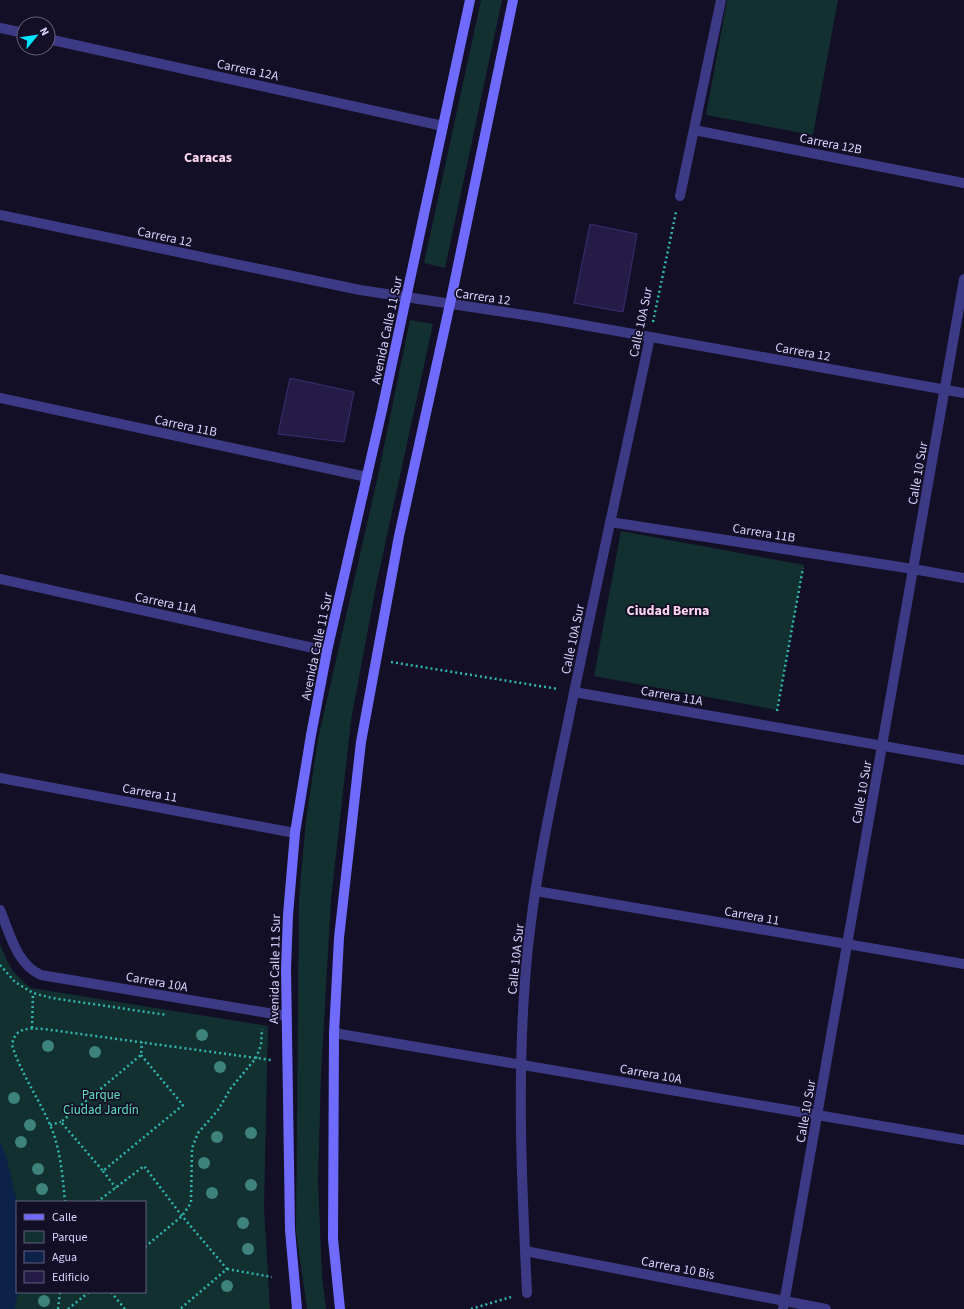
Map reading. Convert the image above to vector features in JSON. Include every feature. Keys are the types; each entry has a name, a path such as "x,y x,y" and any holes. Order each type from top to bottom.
{"main road":[{"name":"Avenida Calle 11 Sur","path":"297,1309 290,1230 286,1016 288,915 294,833 327,651 367,477 470,0"},
{"path":"340,1309 333,1239 334,1033 339,938 361,742 399,536 450,304 513,0"}],"street":[{"path":"680,196 721,0"},
{"path":"0,28 16,31"},
{"name":"Carrera 12A","path":"56,40 443,126"},
{"name":"Carrera 12B","path":"694,130 964,183"},
{"name":"Carrera 12","path":"0,214 314,281 650,337 964,393"},
{"name":"Calle 10 Sur","path":"784,1305 964,279"},
{"name":"Calle 10A Sur","path":"527,1292 522,1164 521,1064 525,980 536,891 553,794 650,337"},
{"name":"Carrera 11B","path":"0,398 367,477"},
{"name":"Carrera 11B","path":"610,522 964,578"},
{"name":"Carrera 11A","path":"0,579 327,651"},
{"name":"Carrera 11A","path":"574,692 964,760"},
{"name":"Carrera 11","path":"0,778 294,833"},
{"name":"Carrera 11","path":"536,891 964,964"},
{"name":"Carrera 10A","path":"0,910 18,952 26,966 41,975 286,1016"},
{"name":"Carrera 10A","path":"334,1033 964,1140"},
{"name":"Carrera 10 Bis","path":"525,1251 784,1305 826,1309"}],"path":[{"name":"Calle 10A Sur","path":"650,337 680,196"},
{"path":"774,726 806,552"},
{"path":"375,660 574,692"},
{"path":"32,1028 33,993"},
{"path":"65,1201 62,1172 55,1136 16,1059 12,1045 17,1032 24,1028 32,1028 287,1063"},
{"path":"146,1246 182,1216 191,1203 192,1148 198,1133 218,1110 231,1088 256,1058 261,1045 262,1028"},
{"path":"103,1172 183,1105 141,1055 142,1042"},
{"path":"50,1125 61,1122 141,1055"},
{"path":"61,1122 116,1188"},
{"path":"98,1201 144,1166 182,1216 227,1269 272,1276"},
{"path":"180,1309 227,1269"},
{"path":"471,1309 527,1292"},
{"path":"58,1309 60,1293"},
{"path":"68,1309 88,1293"},
{"path":"112,1293 125,1309"}],"green space":[{"path":"481,0 502,0 445,268 424,263"},
{"path":"727,0 838,0 813,135 706,115"},
{"path":"410,320 433,324 376,586 351,720 331,900 321,1075 318,1182 322,1277 326,1309 307,1309 296,1232 299,898 306,820 318,739 377,480"},
{"path":"621,531 804,565 777,710 594,676"},
{"name":"Parque Ciudad Jardín","path":"0,944 12,969 31,988 268,1026 264,1208 270,1309 0,1309"}],"water":[{"path":"0,1141 6,1156 17,1201 16,1293 18,1293 15,1309 0,1309"}],"building":[{"path":"590,224 637,234 623,312 574,303"},
{"path":"290,378 354,392 344,442 278,434"}],"district":[{"name":"Caracas","path":"208,157"},
{"name":"Ciudad Berna","path":"668,610"}]}
